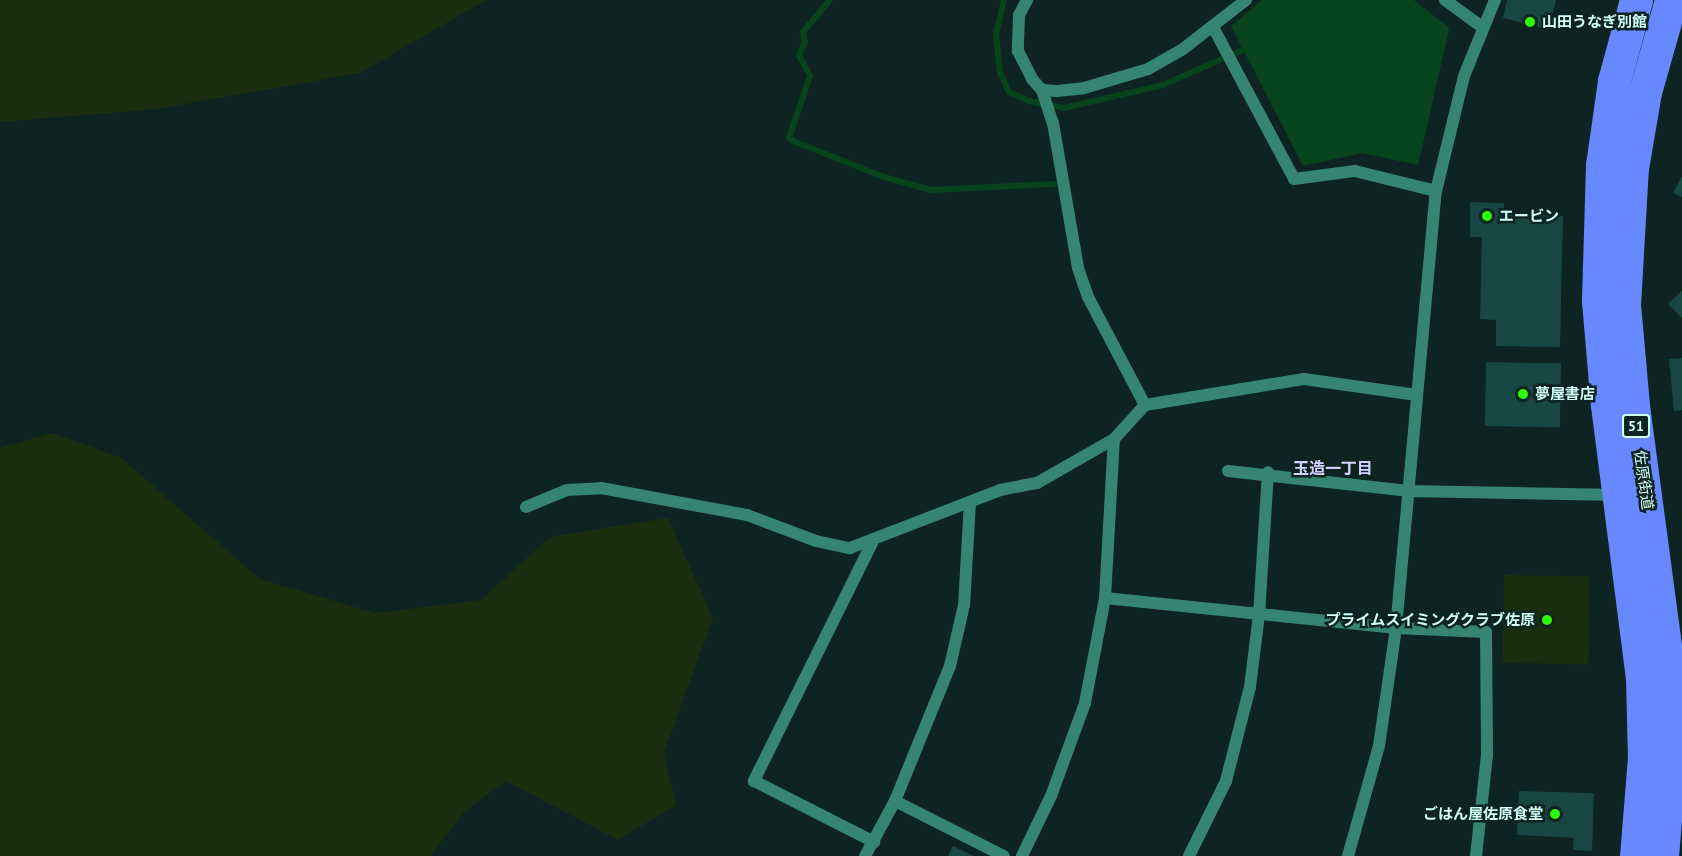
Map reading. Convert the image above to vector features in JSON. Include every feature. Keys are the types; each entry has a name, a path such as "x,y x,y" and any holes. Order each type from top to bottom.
{"highway":[{"name":"佐原街道","path":"1636,0 1614,81 1602,165 1599,243 1599,313 1642,677 1644,757 1636,856"},
{"name":"佐原街道","path":"1662,856 1669,770 1668,668 1633,405 1624,305 1632,168 1645,92 1671,0"}],"street":[{"path":"1027,0 1019,15 1018,51 1032,79 1042,90 1053,123 1078,268 1088,297 1145,405"},
{"path":"1042,90 1084,88 1148,69 1213,27 1246,0"},
{"path":"1445,0 1482,27"},
{"path":"1348,856 1379,746 1396,628 1436,191 1464,76 1482,27 1495,0"},
{"path":"1213,27 1294,179 1355,171 1436,191"},
{"path":"525,507 567,490 601,488 747,515 833,547 850,548 872,543 970,502 1037,483 1114,439 1145,405 1304,379 1417,395"},
{"path":"1022,856 1051,796 1085,703 1105,598 1114,439"},
{"path":"1228,471 1268,472 1408,491 1619,495"},
{"path":"1189,856 1226,781 1250,687 1259,615 1268,472"},
{"path":"865,856 895,801 950,666 964,605 970,502"},
{"path":"872,543 754,781 874,842"},
{"path":"1105,598 1396,628 1486,632 1487,755 1476,856"},
{"path":"895,801 1004,856"}],"shaded area":[{"path":"0,0 486,0 360,73 157,109 0,122"},
{"path":"1262,0 1414,0 1447,26 1449,30 1418,165 1362,153 1303,166 1231,26"},
{"path":"52,433 120,457 260,579 375,613 481,600 550,537 668,518 713,618 664,752 676,805 618,840 506,781 465,811 430,856 0,856 0,448"},
{"name":"プライムスイミングクラブ佐原","path":"1504,575 1590,577 1588,664 1502,663"}],"building":[{"path":"1507,0 1556,0 1549,30 1503,18"},
{"path":"1682,176 1682,197 1673,193"},
{"path":"1470,202 1504,203 1504,214 1563,216 1560,347 1496,346 1496,320 1480,319 1482,237 1470,237"},
{"path":"1682,291 1682,318 1668,304"},
{"path":"1682,358 1682,410 1674,411 1669,359"},
{"name":"夢屋書店","path":"1486,362 1561,363 1560,427 1485,426"},
{"name":"ごはん屋佐原食堂","path":"1519,791 1594,793 1592,851 1573,850 1574,838 1517,835"},
{"path":"953,846 974,856 948,856"}],"waterway":[{"path":"830,0 803,32 805,42 799,55 810,76 789,138 884,177 931,190 1055,184"},
{"path":"1004,0 996,35 1000,72 1009,92 1029,101 1064,108 1163,85 1242,50"}],"place":[{"name":"山田うなぎ別館","path":"1530,22"},
{"name":"エービン","path":"1487,216"},
{"name":"夢屋書店","path":"1523,394"},
{"name":"プライムスイミングクラブ佐原","path":"1547,620"},
{"name":"ごはん屋佐原食堂","path":"1555,814"}],"district":[{"name":"玉造一丁目","path":"1333,468"}]}
